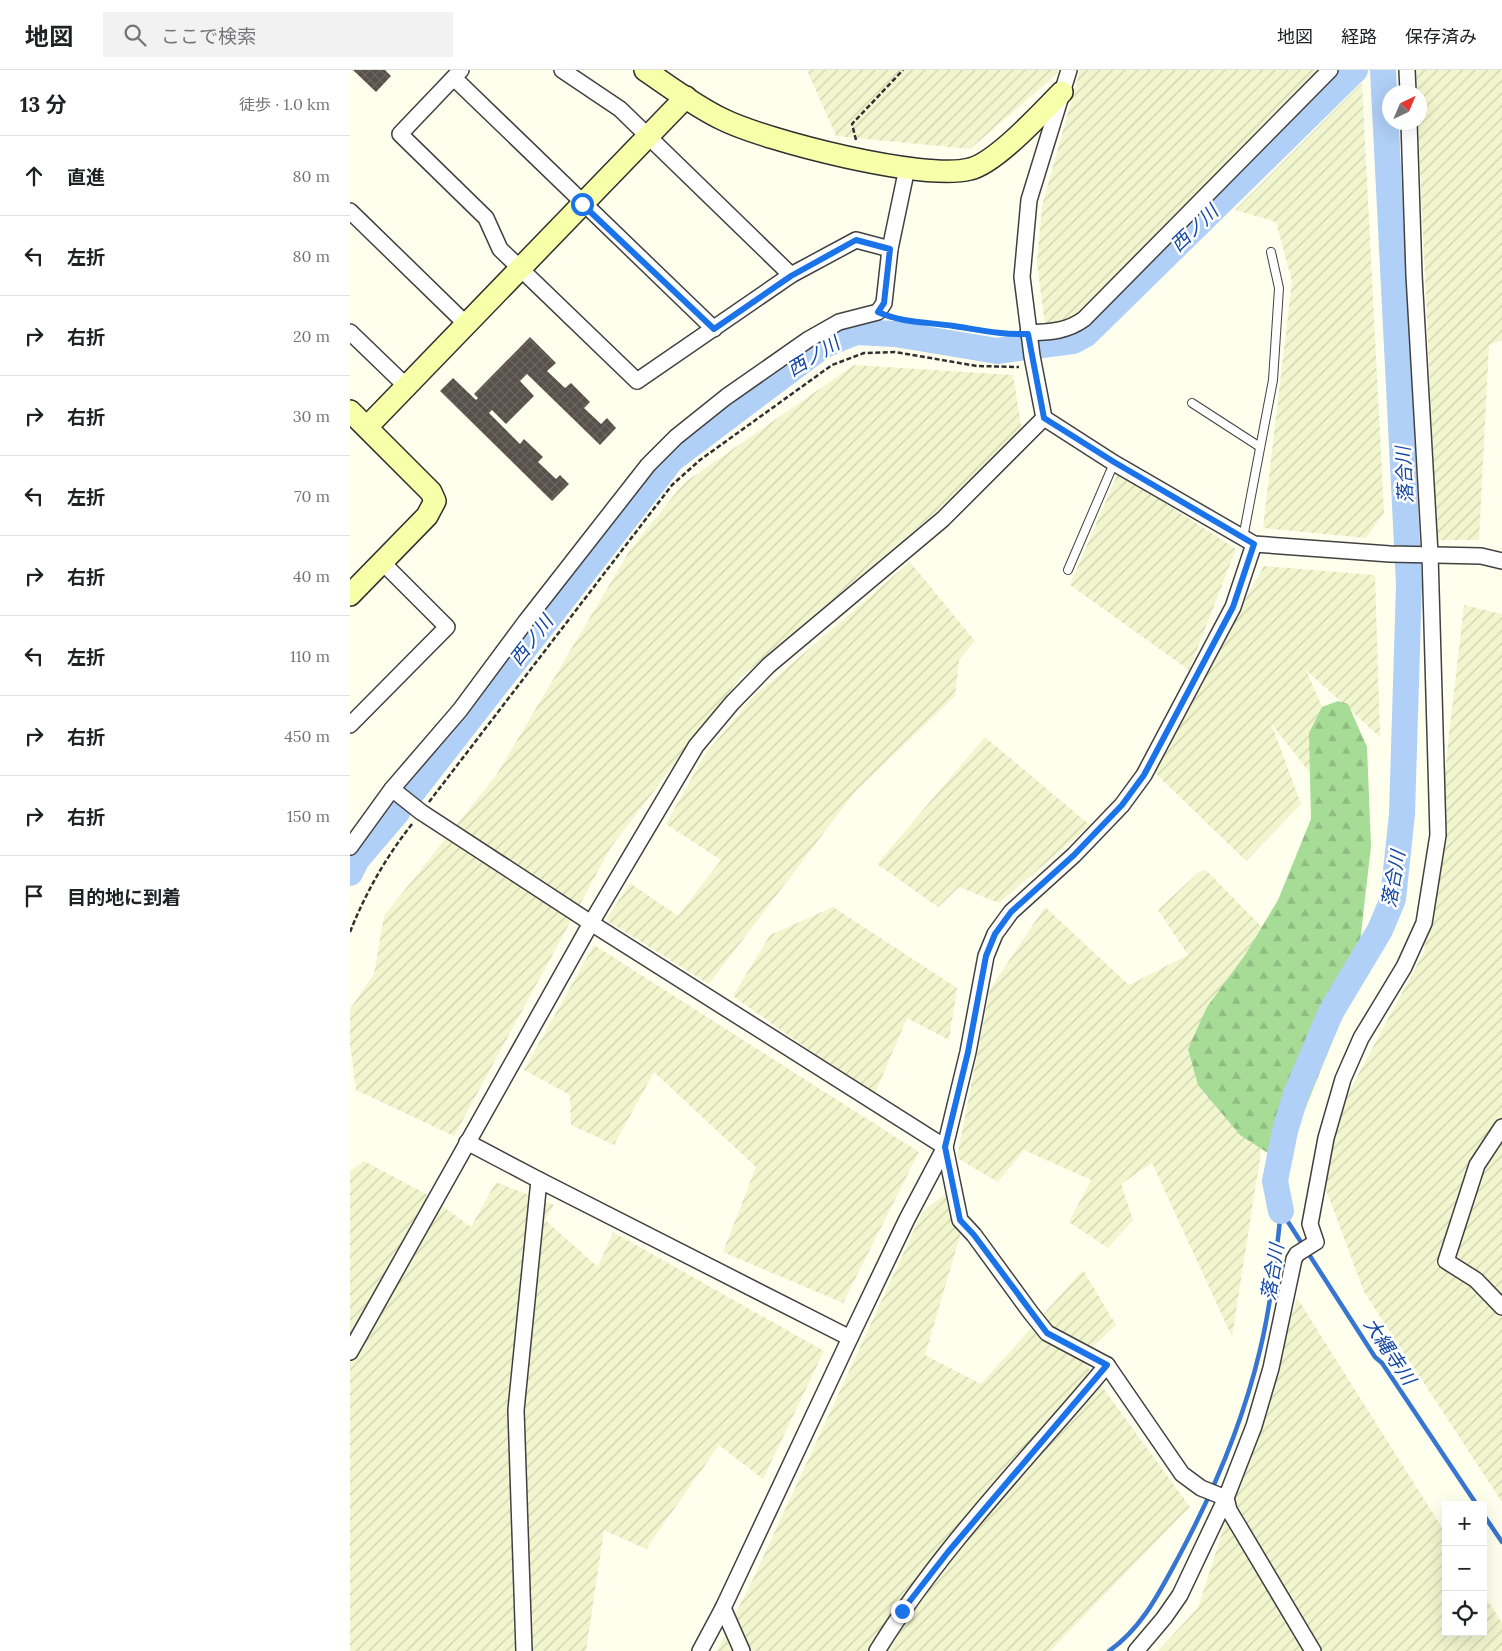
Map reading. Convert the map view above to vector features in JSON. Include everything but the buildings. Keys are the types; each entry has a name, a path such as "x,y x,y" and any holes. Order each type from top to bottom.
{"street":[{"path":"562,70 620,109 791,276"},
{"path":"646,70 722,119 769,137 860,159 907,168 943,171 971,169 998,153 1062,92"},
{"path":"1070,70 1029,200 1022,277 1031,350 1044,418 1114,462 1248,541 1390,554 1481,556 1502,561"},
{"path":"1031,350 1060,331 1072,327 1084,319 1330,70"},
{"path":"1408,70 1408,85"},
{"path":"714,329 582,204 458,74 400,134 486,218 500,249 637,381 714,329 791,276 856,240 890,249"},
{"path":"367,427 686,97"},
{"path":"1136,1651 1164,1618 1180,1594 1226,1498 1254,1426 1269,1376 1297,1254 1316,1242 1310,1224 1326,1138 1342,1079 1361,1038 1404,966 1424,923 1438,836 1409,130"},
{"path":"350,847 392,789 460,710 532,614 655,458 726,396 809,338 839,322 878,312 884,303 890,249 907,168"},
{"path":"350,211 466,324"},
{"path":"350,332 406,386"},
{"path":"350,411 431,492 435,501 427,516 350,594"},
{"path":"350,1352 591,923 696,746 732,703 769,666 943,519 1044,418"},
{"path":"700,1651 723,1608 907,1219 945,1147 968,1052 986,956 995,934 1011,912 1074,855 1122,805 1144,775 1233,607 1248,541"},
{"path":"350,725 447,627 382,562"},
{"path":"392,789 421,812 591,923 945,1147 960,1220 974,1235 1047,1333 1107,1365 1182,1474 1201,1488 1226,1498"},
{"path":"1502,1127 1477,1165 1446,1261 1476,1280 1502,1307"},
{"path":"468,1142 850,1338"},
{"path":"524,1651 516,1410 539,1180"},
{"path":"877,1651 902,1611 948,1552 1107,1365"},
{"path":"1226,1498 1229,1510 1313,1651"},
{"path":"723,1608 742,1651"}],"lane":[{"path":"1248,541 1260,447 1273,380 1279,288 1271,252"},
{"path":"1192,402 1260,447"},
{"path":"1068,570 1114,462"}],"path":[{"path":"860,159 852,124 903,70"},
{"path":"878,312 895,320 954,326 1006,335 1031,350"},
{"path":"350,932 364,896 392,849 672,485 700,460 832,366 864,353 895,352 977,366 1031,350"}],"green space":[{"path":"807,70 1058,70 1058,73 970,149 836,136"},
{"path":"1080,70 1318,70 1079,314 1067,320 1045,325 1037,263 1042,206"},
{"path":"1416,70 1502,70 1502,340 1489,345 1479,540 1437,540 1418,130 1427,130 1427,85 1417,85"},
{"path":"1362,83 1384,513 1366,538 1263,528 1292,281 1276,222 1235,210"},
{"path":"854,365 1013,375 1023,438 740,678 611,847 454,1136 356,1090 350,1043 350,1009 374,974 384,916 497,774 630,550 684,483"},
{"path":"1118,473 1236,549 1189,670 1070,585"},
{"path":"910,562 975,641 959,660 955,696 854,793 709,984 606,920 630,883 678,916 721,860 666,824 704,756 752,698"},
{"path":"1264,566 1375,575 1380,737 1306,670 1349,769 1317,782 1271,723 1301,804 1246,861 1151,769"},
{"path":"1464,605 1502,614 1502,1502 1364,1292 1314,1157 1424,952"},
{"path":"1338,701 1348,704 1367,747 1371,846 1358,960 1332,1042 1299,1124 1271,1155 1240,1135 1198,1085 1188,1049 1207,1007 1245,955 1278,900 1311,819 1309,733 1322,707"},
{"path":"985,737 1090,825 999,903 959,887 938,907 877,864"},
{"path":"1206,870 1297,963 1274,1068 1232,1337 1152,1163 1121,1184 1133,1220 1108,1248 1069,1222 1091,1180 1024,1150 998,1182 957,1158 990,989 1045,907 1129,985 1188,955 1158,910 1199,872"},
{"path":"833,907 957,988 949,1040 907,1018 874,1096 733,996 770,935"},
{"path":"594,945 919,1152 843,1303 723,1252 756,1167 654,1072 614,1145 571,1125 570,1095 524,1070"},
{"path":"364,1161 426,1194 471,1227 496,1182 554,1205 545,1220 598,1267 613,1232 824,1351 763,1479 719,1445 646,1549 604,1530 586,1651 350,1651 350,1171"},
{"path":"954,1187 967,1212 925,1355 981,1384 1083,1270 1116,1325 1081,1358 1190,1507 1050,1651 717,1651 753,1579 923,1211"},
{"path":"1297,1298 1442,1528 1442,1636 1487,1636 1487,1599 1502,1623 1502,1651 1158,1651 1198,1608"}],"waterway":[{"name":"西ノ川","path":"411,794 672,459 822,346 856,332 895,334 997,351 1073,341 1086,334 1355,70"},
{"name":"落合川","path":"1281,1211 1275,1181 1285,1131 1296,1094 1331,1012 1380,930 1393,899 1402,814 1409,584 1383,70"},
{"name":"西ノ川","path":"350,873 357,859 398,811"},
{"name":"大縄寺川","path":"1281,1211 1375,1357 1382,1363 1474,1501"},
{"name":"落合川","path":"1109,1651 1131,1632 1157,1597 1191,1533 1226,1457 1245,1404 1264,1333 1281,1211"},
{"name":"大縄寺川","path":"1487,1520 1502,1542"}],"route":[{"path":"582,204 714,329 791,276 856,240 890,249 884,303 878,312 895,320 954,326 1006,335 1028,334 1044,418 1114,462 1254,544 1233,607 1144,775 1122,805 1074,855 1011,912 995,934 986,956 968,1052 945,1147 960,1220 974,1235 1047,1333 1107,1365 948,1552 902,1611"}]}
